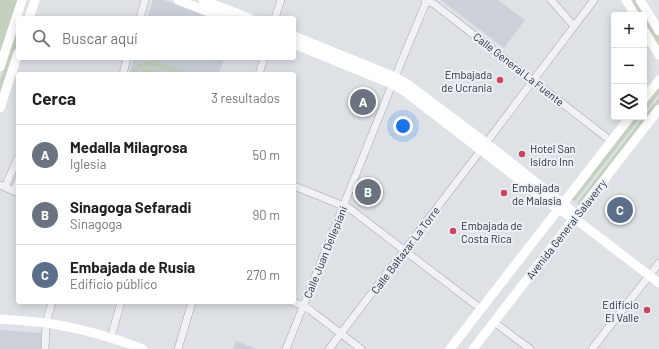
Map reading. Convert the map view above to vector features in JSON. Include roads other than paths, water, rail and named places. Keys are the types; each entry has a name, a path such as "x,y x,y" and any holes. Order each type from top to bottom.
{"main road":[{"path":"17,16 22,0"},
{"path":"30,16 35,0"},
{"path":"178,0 220,16"},
{"path":"203,0 244,16"},
{"path":"626,0 633,12"},
{"path":"640,0 659,31"},
{"path":"0,67 16,18"},
{"path":"647,35 659,55"},
{"path":"296,37 394,81"},
{"path":"296,45 394,81 409,85 483,146 659,283"},
{"path":"0,108 15,74 17,60"},
{"path":"647,96 657,84"},
{"name":"Avenida General Salaverry","path":"473,349 659,109"},
{"name":"Avenida General Salaverry","path":"450,349 628,120"},
{"path":"0,319 46,323 82,330 111,337 143,349"}],"street":[{"path":"141,16 145,0"},
{"path":"276,16 281,0"},
{"name":"Calle Juan Dellepiani","path":"286,349 426,0"},
{"name":"Calle General La Fuente","path":"426,0 434,4 612,141"},
{"path":"551,0 574,26"},
{"name":"Calle Baltazar La Torre","path":"329,349 594,0"},
{"path":"124,72 127,60"},
{"path":"260,72 263,60"},
{"path":"16,162 2,186 16,192"},
{"path":"296,187 349,208 481,308"},
{"path":"592,349 659,263"},
{"path":"296,303 310,310 361,349"},
{"path":"45,349 46,323 51,304"},
{"path":"111,337 120,304"},
{"path":"178,349 191,304"},
{"path":"494,322 530,349"}],"place":[{"name":"Embajada de Ucrania","path":"500,80"},
{"name":"Medalla Milagrosa","path":"363,102"},
{"name":"Hotel San Isidro Inn","path":"522,154"},
{"name":"Sinagoga Sefaradi","path":"368,192"},
{"name":"Embajada de Malasia","path":"504,193"},
{"name":"Embajada de Rusia","path":"620,210"},
{"name":"Embajada de Costa Rica","path":"453,231"},
{"name":"Edificio El Valle","path":"647,310"}]}
